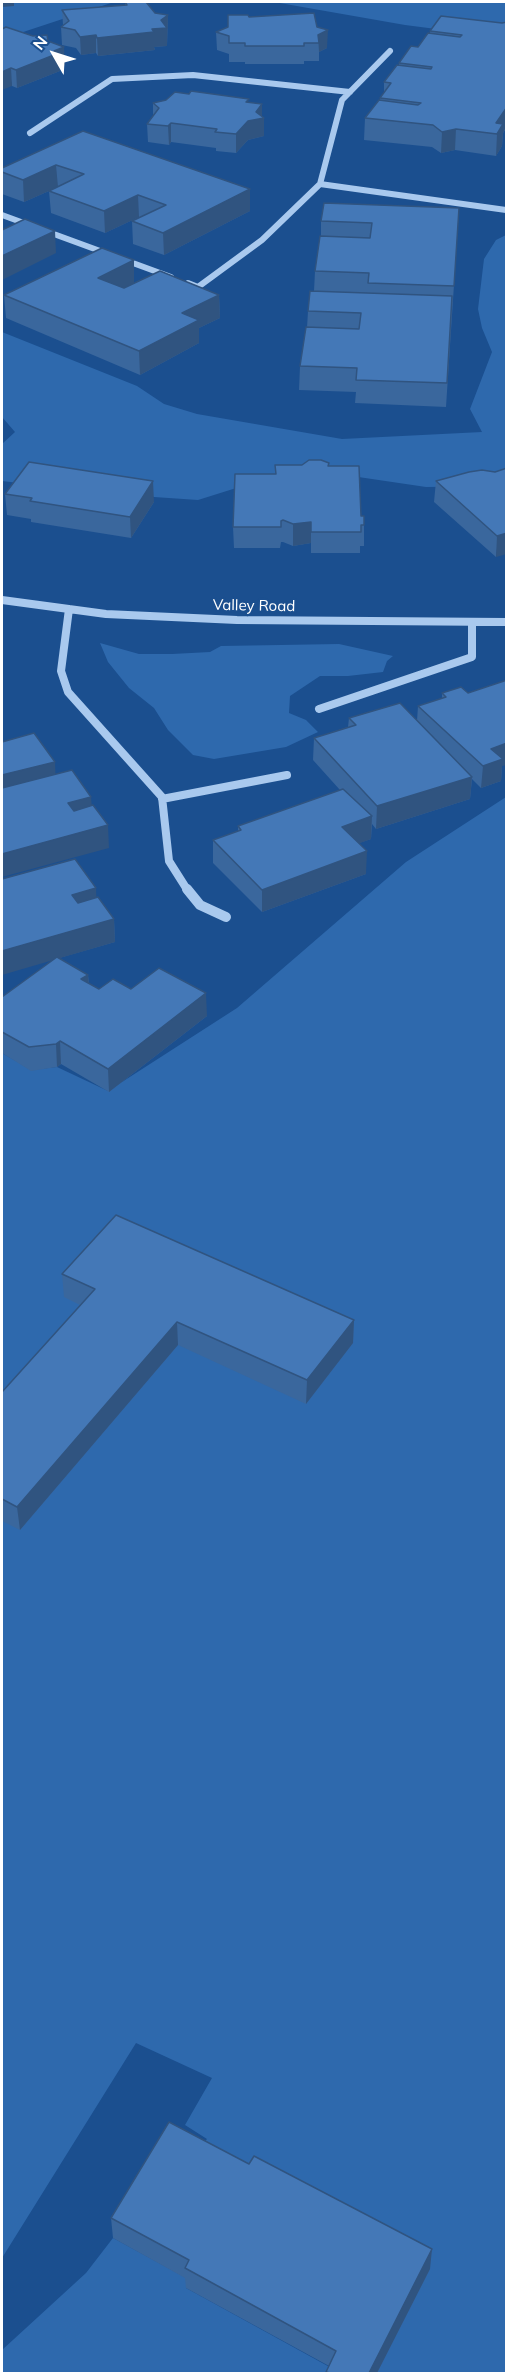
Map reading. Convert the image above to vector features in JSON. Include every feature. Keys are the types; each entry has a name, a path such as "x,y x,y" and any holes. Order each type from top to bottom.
{"street":[{"path":"2,215 198,287 262,240 320,184 342,100 390,51"},
{"path":"30,133 112,79 193,75 350,92"},
{"path":"320,184 507,210"},
{"name":"Valley Road","path":"2,600 106,614 237,621 507,622"},
{"path":"69,609 61,671 68,692 135,765 162,800 169,861 181,882 200,904 226,918"},
{"path":"319,709 472,657 472,622"},
{"path":"162,800 287,775"}],"shaded area":[{"path":"17,2 114,2 2,39 2,6"},
{"path":"274,2 506,2 506,38 405,25"},
{"path":"506,235 506,486 426,487 338,474 249,484 198,500 110,494 2,481 2,444 15,432 2,417 2,332 137,386 164,404 197,414 342,439 482,432 470,409 492,352 482,328 478,309 484,259 496,240"},
{"path":"100,643 139,654 210,652 221,646 339,644 393,656 387,661 383,672 320,676 290,696 289,713 306,720 318,732 286,747 214,759 193,755 168,730 154,708 129,688 108,662"},
{"path":"506,797 506,2373 377,2373 193,2156 207,2139 185,2125 212,2078 136,2043 2,2258 2,1053 31,1070 57,1067 108,1091 237,1008 406,862"},
{"path":"113,2238 190,2280 186,2288 335,2370 333,2374 2,2373 2,2350 86,2273"}],"building":[{"path":"125,2 146,2 155,13 168,15 161,20 167,28 152,29 154,32 97,38 96,35 80,37 75,30 61,27 69,21 62,10 127,5"},
{"path":"314,13 317,27 328,30 318,35 319,43 304,43 304,46 245,46 245,43 229,43 229,36 216,32 228,27 228,15 248,15 249,17"},
{"path":"441,16 507,22 507,107 496,123 503,124 497,134 456,129 442,132 433,125 365,118 379,100 418,105 421,103 380,98 391,83 384,82 397,65 431,69 432,67 399,63 411,46 418,47 428,33 460,37 462,35 430,31"},
{"path":"6,27 33,36 47,35 48,41 64,47 54,51 59,53 16,70 11,68 2,72 2,29"},
{"path":"191,91 249,99 246,102 262,104 256,112 264,118 248,121 236,134 171,123 168,126 147,124 159,108 153,103 166,100 175,92 189,94"},
{"path":"83,131 250,189 163,233 132,221 166,205 138,195 104,211 49,191 84,174 56,165 23,180 2,172 2,168"},
{"path":"324,203 459,208 454,286 368,283 369,273 315,271 320,236 370,238 372,223 321,221"},
{"path":"25,219 55,231 2,256 2,230"},
{"path":"102,248 134,260 98,278 124,288 160,271 219,295 182,313 199,320 139,351 4,295"},
{"path":"310,291 452,296 447,383 356,380 357,368 300,366 306,327 359,329 361,313 308,311"},
{"path":"309,460 321,460 329,463 328,466 359,466 361,516 364,516 361,532 311,532 311,522 293,524 283,520 281,527 233,527 235,474 276,474 275,465 302,465"},
{"path":"29,462 153,481 130,517 30,501 32,498 5,494"},
{"path":"507,468 507,533 497,536 436,481 469,472 482,470 495,472"},
{"path":"507,680 507,743 491,749 503,759 483,766 418,706 446,697 442,693 461,687 468,693"},
{"path":"400,703 472,777 377,806 314,738 356,725 349,718"},
{"path":"34,733 55,762 2,775 2,742"},
{"path":"72,770 91,797 68,803 74,811 93,805 108,825 2,854 2,788"},
{"path":"343,789 372,816 342,827 367,851 262,890 213,840 241,830 238,826"},
{"path":"75,859 96,888 72,895 78,903 98,897 114,919 2,951 2,879"},
{"path":"57,957 88,975 81,979 99,989 113,979 131,989 159,968 206,993 108,1069 60,1041 56,1044 29,1047 2,1032 2,997"},
{"path":"116,1215 354,1320 307,1380 177,1322 17,1507 2,1499 2,1392 95,1289 62,1274"},
{"path":"169,2122 249,2164 254,2156 432,2249 369,2373 326,2372 336,2351 185,2268 189,2260 111,2218"}]}
